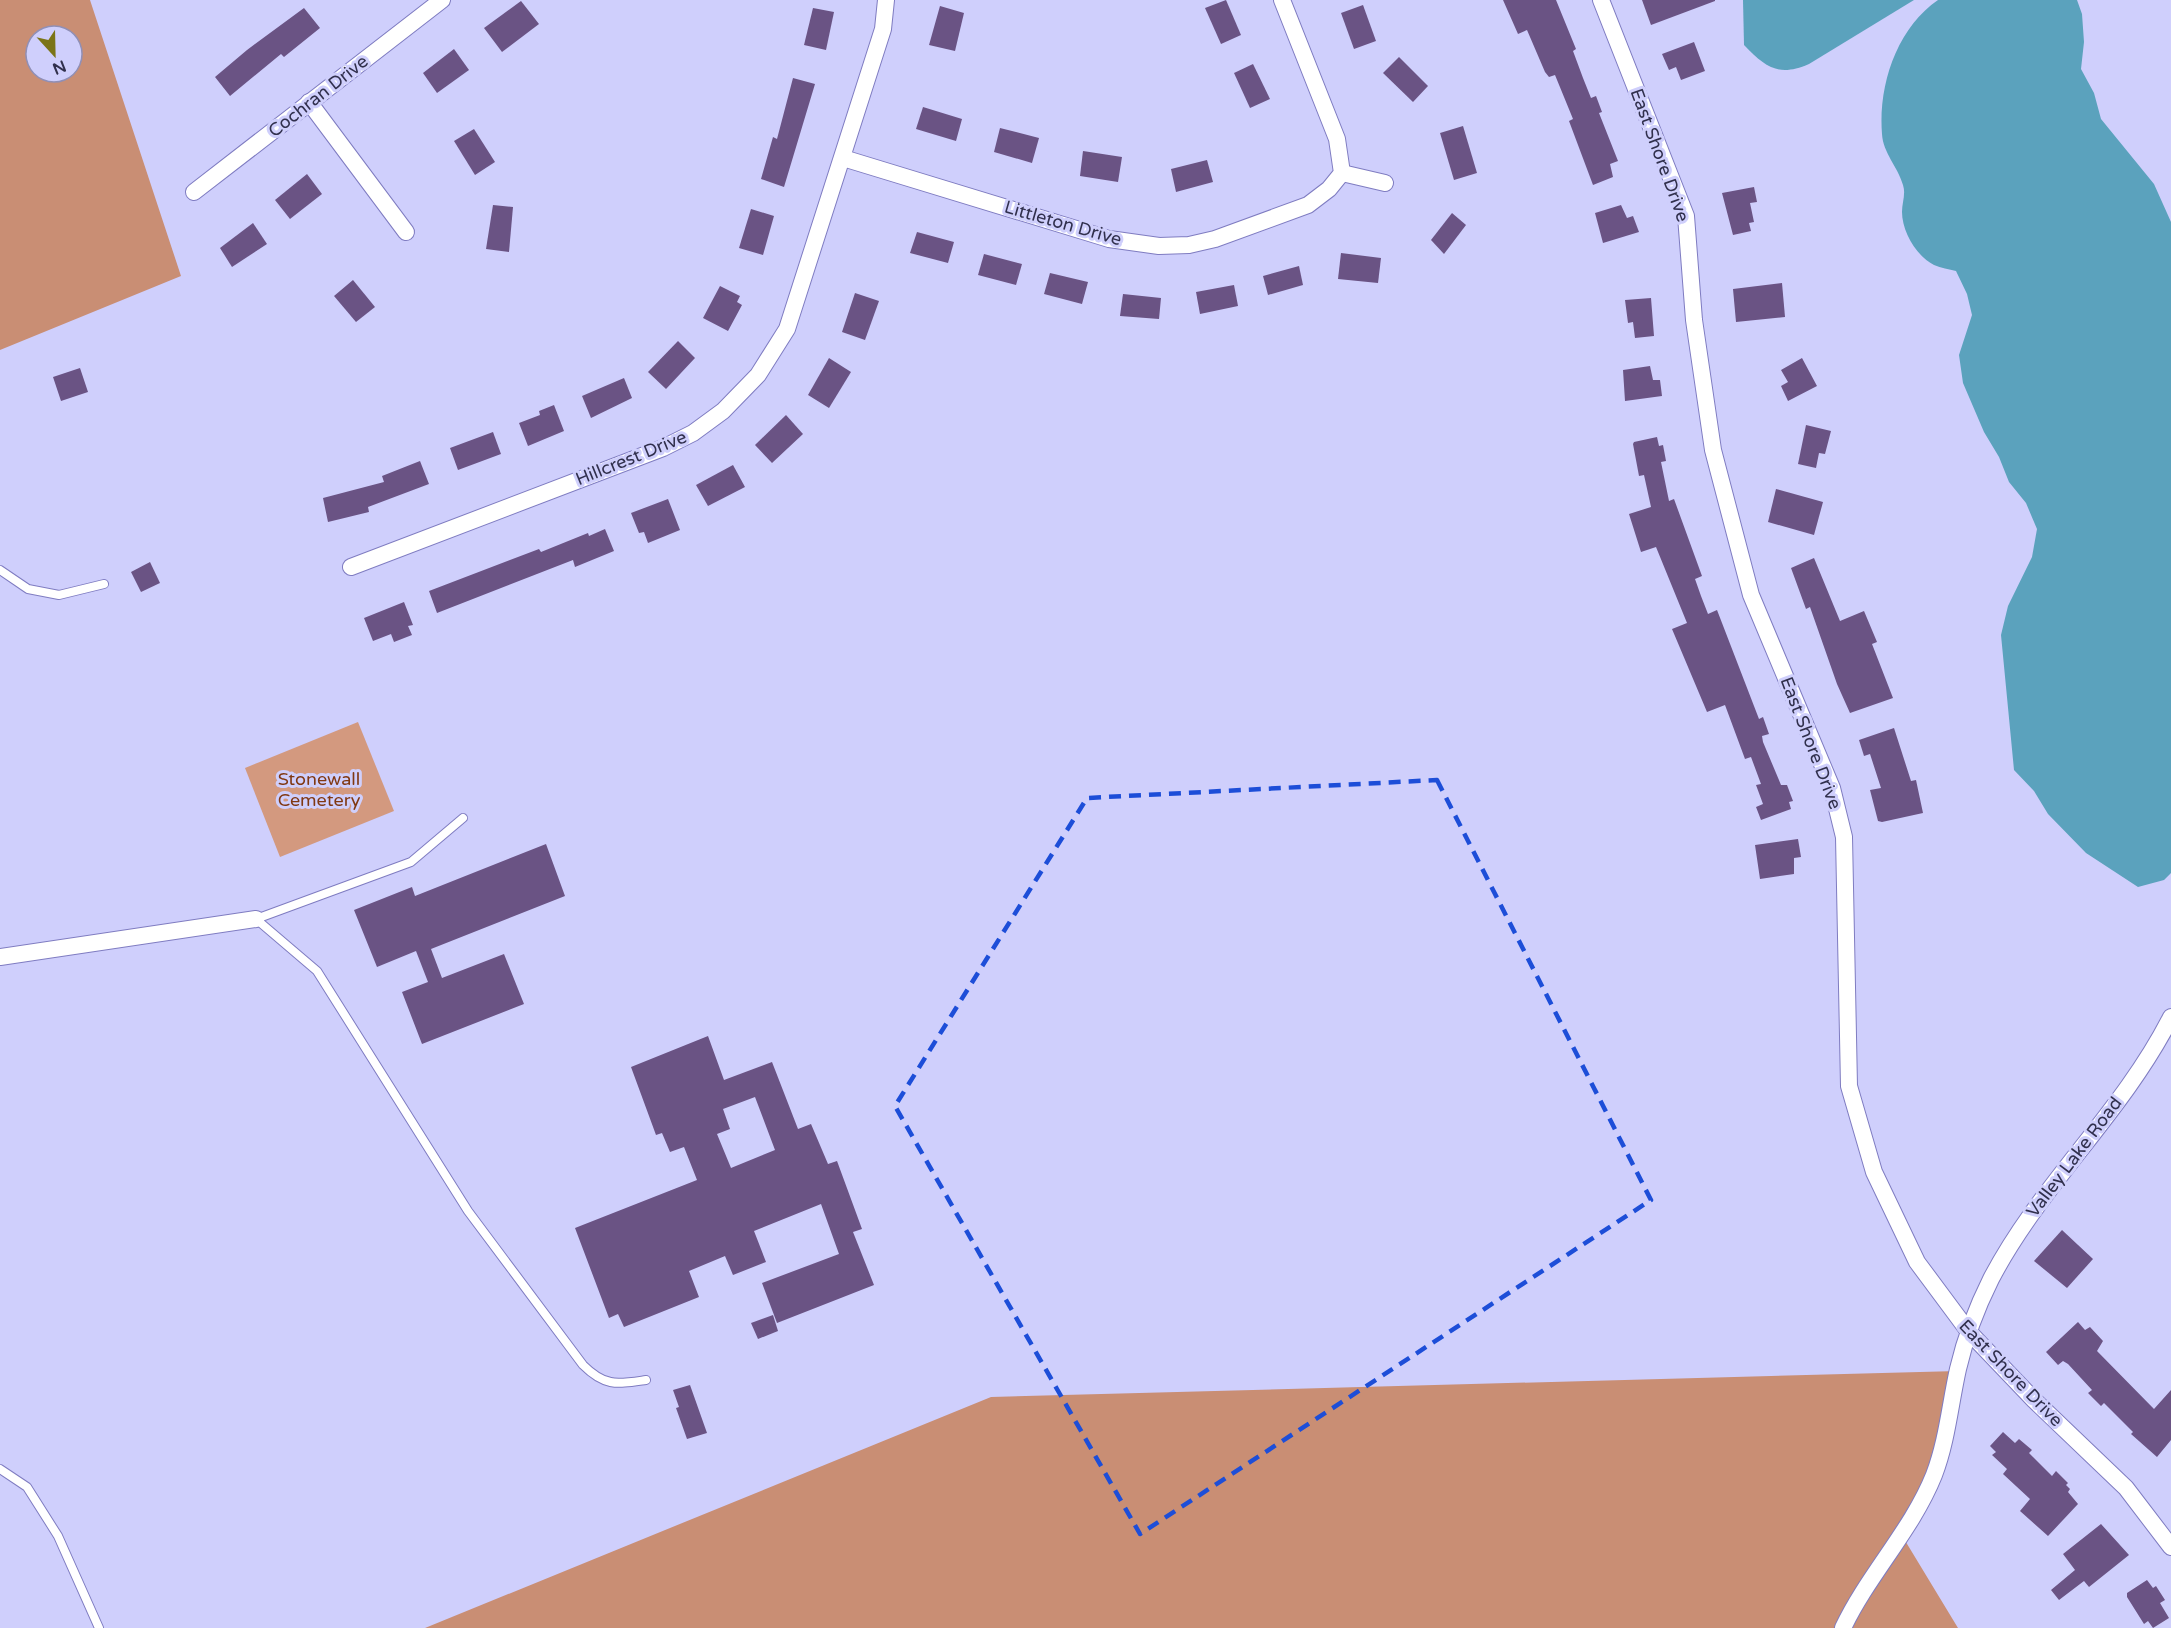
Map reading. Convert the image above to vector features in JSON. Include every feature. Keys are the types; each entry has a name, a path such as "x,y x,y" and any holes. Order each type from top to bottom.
{"street":[{"name":"Cochran Drive","path":"194,192 442,0"},
{"name":"Hillcrest Drive","path":"351,567 663,448 693,433 723,411 758,375 787,329 883,29 886,0"},
{"path":"1282,0 1337,139 1342,172 1385,183"},
{"name":"East Shore Drive","path":"1601,0 1686,216 1694,320 1713,450 1751,595 1832,788 1845,837 1849,1086 1874,1172 1917,1262 1969,1332 2034,1400 2126,1488 2171,1547"},
{"path":"309,102 406,232"},
{"name":"Littleton Drive","path":"843,158 1109,239 1159,246 1189,245 1215,239 1308,205 1329,189 1342,172"},
{"path":"0,957 256,919"},
{"name":"Valley Lake Road","path":"1843,1628 1933,1477 1944,1446 1958,1367 1969,1332 1991,1280 2032,1210 2153,1054 2171,1017"}],"lane":[{"path":"0,570 28,589 59,595 104,584"},
{"path":"463,818 411,862 256,919 317,971 468,1211 583,1365 597,1379 620,1384 646,1380"},
{"path":"0,1469 27,1487 58,1536 99,1628"}],"highlighted area":[{"path":"1437,780 1651,1200 1140,1534 895,1106 1087,798"}],"green space":[{"name":"Stonewall Cemetery","path":"358,722 394,811 280,857 245,768"}],"shaded area":[{"path":"0,0 90,0 181,276 0,350"},
{"path":"1958,1371 1954,1430 1898,1529 1958,1628 425,1628 991,1397"}],"water":[{"path":"1743,0 1914,0 1809,64 1781,70 1766,65 1744,45"},
{"path":"1938,0 2077,0 2082,14 2084,42 2081,69 2094,93 2101,119 2154,184 2171,222 2171,873 2164,880 2138,887 2086,853 2048,814 2034,791 2014,770 2001,635 2008,606 2032,557 2037,529 2026,503 2009,482 1963,383 1959,355 1972,315 1967,294 1956,271 1927,261 1907,235 1902,209 1903,185 1885,147 1882,134 1883,96 1893,59 1911,26"}],"building":[{"path":"1226,0 1241,35 1221,44 1205,8"},
{"path":"1503,0 1556,0 1576,49 1573,51 1583,78 1591,98 1596,96 1602,112 1599,113 1618,161 1610,164 1613,177 1593,185 1569,121 1573,119 1555,75 1549,77 1545,72 1527,30 1518,34"},
{"path":"1642,0 1715,0 1715,1 1651,25"},
{"path":"521,1 539,24 502,52 484,28"},
{"path":"1363,5 1376,41 1354,49 1341,13"},
{"path":"940,6 964,13 955,51 929,45"},
{"path":"304,8 320,28 284,57 281,54 230,96 215,77"},
{"path":"813,8 834,12 826,50 804,45"},
{"path":"1694,42 1705,71 1681,80 1676,67 1669,70 1662,54"},
{"path":"454,49 469,70 437,93 423,73"},
{"path":"1399,57 1428,86 1413,102 1383,73"},
{"path":"1253,64 1270,99 1250,108 1234,73"},
{"path":"793,78 815,84 784,187 761,179 773,137 777,139"},
{"path":"923,107 962,119 956,141 916,129"},
{"path":"1463,126 1477,173 1454,180 1440,133"},
{"path":"1000,128 1039,138 1032,163 994,152"},
{"path":"474,129 495,162 475,175 454,141"},
{"path":"1083,151 1122,157 1118,182 1080,176"},
{"path":"1207,160 1213,182 1176,192 1171,169"},
{"path":"307,174 322,194 290,219 275,200"},
{"path":"1754,187 1757,202 1750,203 1754,222 1749,223 1751,231 1733,235 1722,193"},
{"path":"493,205 513,207 509,252 486,249"},
{"path":"1621,205 1627,218 1633,216 1639,232 1603,243 1595,213"},
{"path":"751,209 774,216 763,255 739,248"},
{"path":"1452,213 1466,225 1444,254 1431,240"},
{"path":"253,223 267,244 232,267 220,248"},
{"path":"917,232 954,242 948,263 910,253"},
{"path":"1341,253 1381,258 1378,283 1338,279"},
{"path":"984,254 1022,264 1016,285 978,275"},
{"path":"1299,266 1303,285 1268,295 1263,276"},
{"path":"1050,273 1088,282 1082,304 1044,294"},
{"path":"353,280 375,307 356,322 334,296"},
{"path":"1782,283 1785,317 1736,322 1733,289"},
{"path":"1234,285 1238,306 1200,314 1196,292"},
{"path":"720,286 740,296 737,302 742,305 728,331 703,318"},
{"path":"855,293 879,301 865,340 842,332"},
{"path":"1123,294 1161,298 1159,319 1120,316"},
{"path":"1651,298 1654,336 1635,338 1633,322 1628,323 1625,300"},
{"path":"678,341 695,358 666,389 648,372"},
{"path":"829,358 851,372 829,408 808,395"},
{"path":"1802,358 1817,386 1788,401 1781,386 1788,382 1781,370"},
{"path":"1650,366 1653,380 1660,380 1662,396 1625,401 1623,370"},
{"path":"80,368 88,392 61,401 53,377"},
{"path":"624,378 632,398 591,418 582,396"},
{"path":"554,405 564,431 528,446 519,423 540,415 539,411"},
{"path":"786,415 803,434 772,463 755,445"},
{"path":"1806,425 1831,431 1825,454 1819,453 1816,468 1798,464"},
{"path":"493,432 501,454 458,470 450,448"},
{"path":"1657,437 1659,446 1663,445 1666,461 1661,462 1669,501 1674,499 1702,576 1695,579 1701,596 1708,614 1717,610 1759,719 1763,717 1769,734 1762,736 1763,742 1781,785 1787,785 1793,801 1789,802 1791,809 1761,820 1756,807 1763,804 1756,785 1761,784 1751,757 1745,759 1725,705 1707,712 1672,629 1687,623 1656,547 1641,552 1629,514 1651,507 1644,475 1639,476 1633,444"},
{"path":"420,461 429,484 368,507 369,512 328,522 323,498 384,482 382,476"},
{"path":"733,465 745,487 708,506 696,485"},
{"path":"1776,489 1823,502 1814,535 1768,522"},
{"path":"668,499 680,530 648,543 644,532 639,533 631,513"},
{"path":"605,529 614,551 575,567 573,560 437,613 429,591 539,549 541,552 588,533 589,536"},
{"path":"1814,558 1840,621 1864,611 1877,642 1872,644 1893,698 1850,713 1837,684 1810,607 1806,609 1791,568"},
{"path":"150,562 160,583 141,592 131,572"},
{"path":"404,602 413,625 408,626 412,635 394,642 391,634 373,641 364,618"},
{"path":"1894,728 1911,781 1916,780 1923,813 1882,822 1878,821 1870,790 1881,788 1870,754 1864,756 1859,740"},
{"path":"1798,839 1801,857 1794,858 1794,874 1760,879 1755,845"},
{"path":"546,844 565,896 431,949 442,978 504,954 524,1004 422,1044 402,992 428,982 416,951 377,967 354,910 412,887 415,896"},
{"path":"708,1036 724,1080 772,1062 798,1129 811,1124 828,1164 837,1161 862,1229 853,1232 874,1285 777,1323 762,1283 839,1254 821,1204 754,1231 766,1262 733,1275 725,1256 689,1271 699,1297 624,1327 618,1314 609,1318 575,1228 697,1180 684,1147 670,1152 662,1133 656,1135 631,1067","holes":["755,1097 775,1150 731,1168 717,1134 730,1129 723,1109"]},
{"path":"2062,1230 2093,1259 2067,1288 2034,1261"},
{"path":"773,1315 778,1331 758,1339 751,1323"},
{"path":"2078,1322 2085,1330 2090,1327 2103,1341 2097,1351 2154,1409 2171,1390 2171,1440 2157,1457 2131,1434 2133,1432 2104,1403 2101,1406 2088,1393 2092,1390 2068,1364 2063,1361 2058,1365 2046,1352"},
{"path":"690,1385 707,1433 687,1439 676,1408 679,1407 673,1390"},
{"path":"2003,1432 2015,1443 2019,1439 2032,1450 2029,1453 2052,1476 2056,1471 2068,1483 2066,1485 2070,1489 2068,1492 2078,1504 2048,1536 2020,1511 2030,1499 2003,1474 2007,1469 1992,1455 1996,1452 1990,1446"},
{"path":"2101,1524 2129,1555 2089,1587 2084,1581 2059,1600 2051,1590 2075,1570 2063,1554"},
{"path":"2147,1580 2153,1588 2156,1586 2165,1600 2160,1603 2169,1618 2153,1628 2148,1621 2144,1624 2127,1597 2127,1593"}]}
